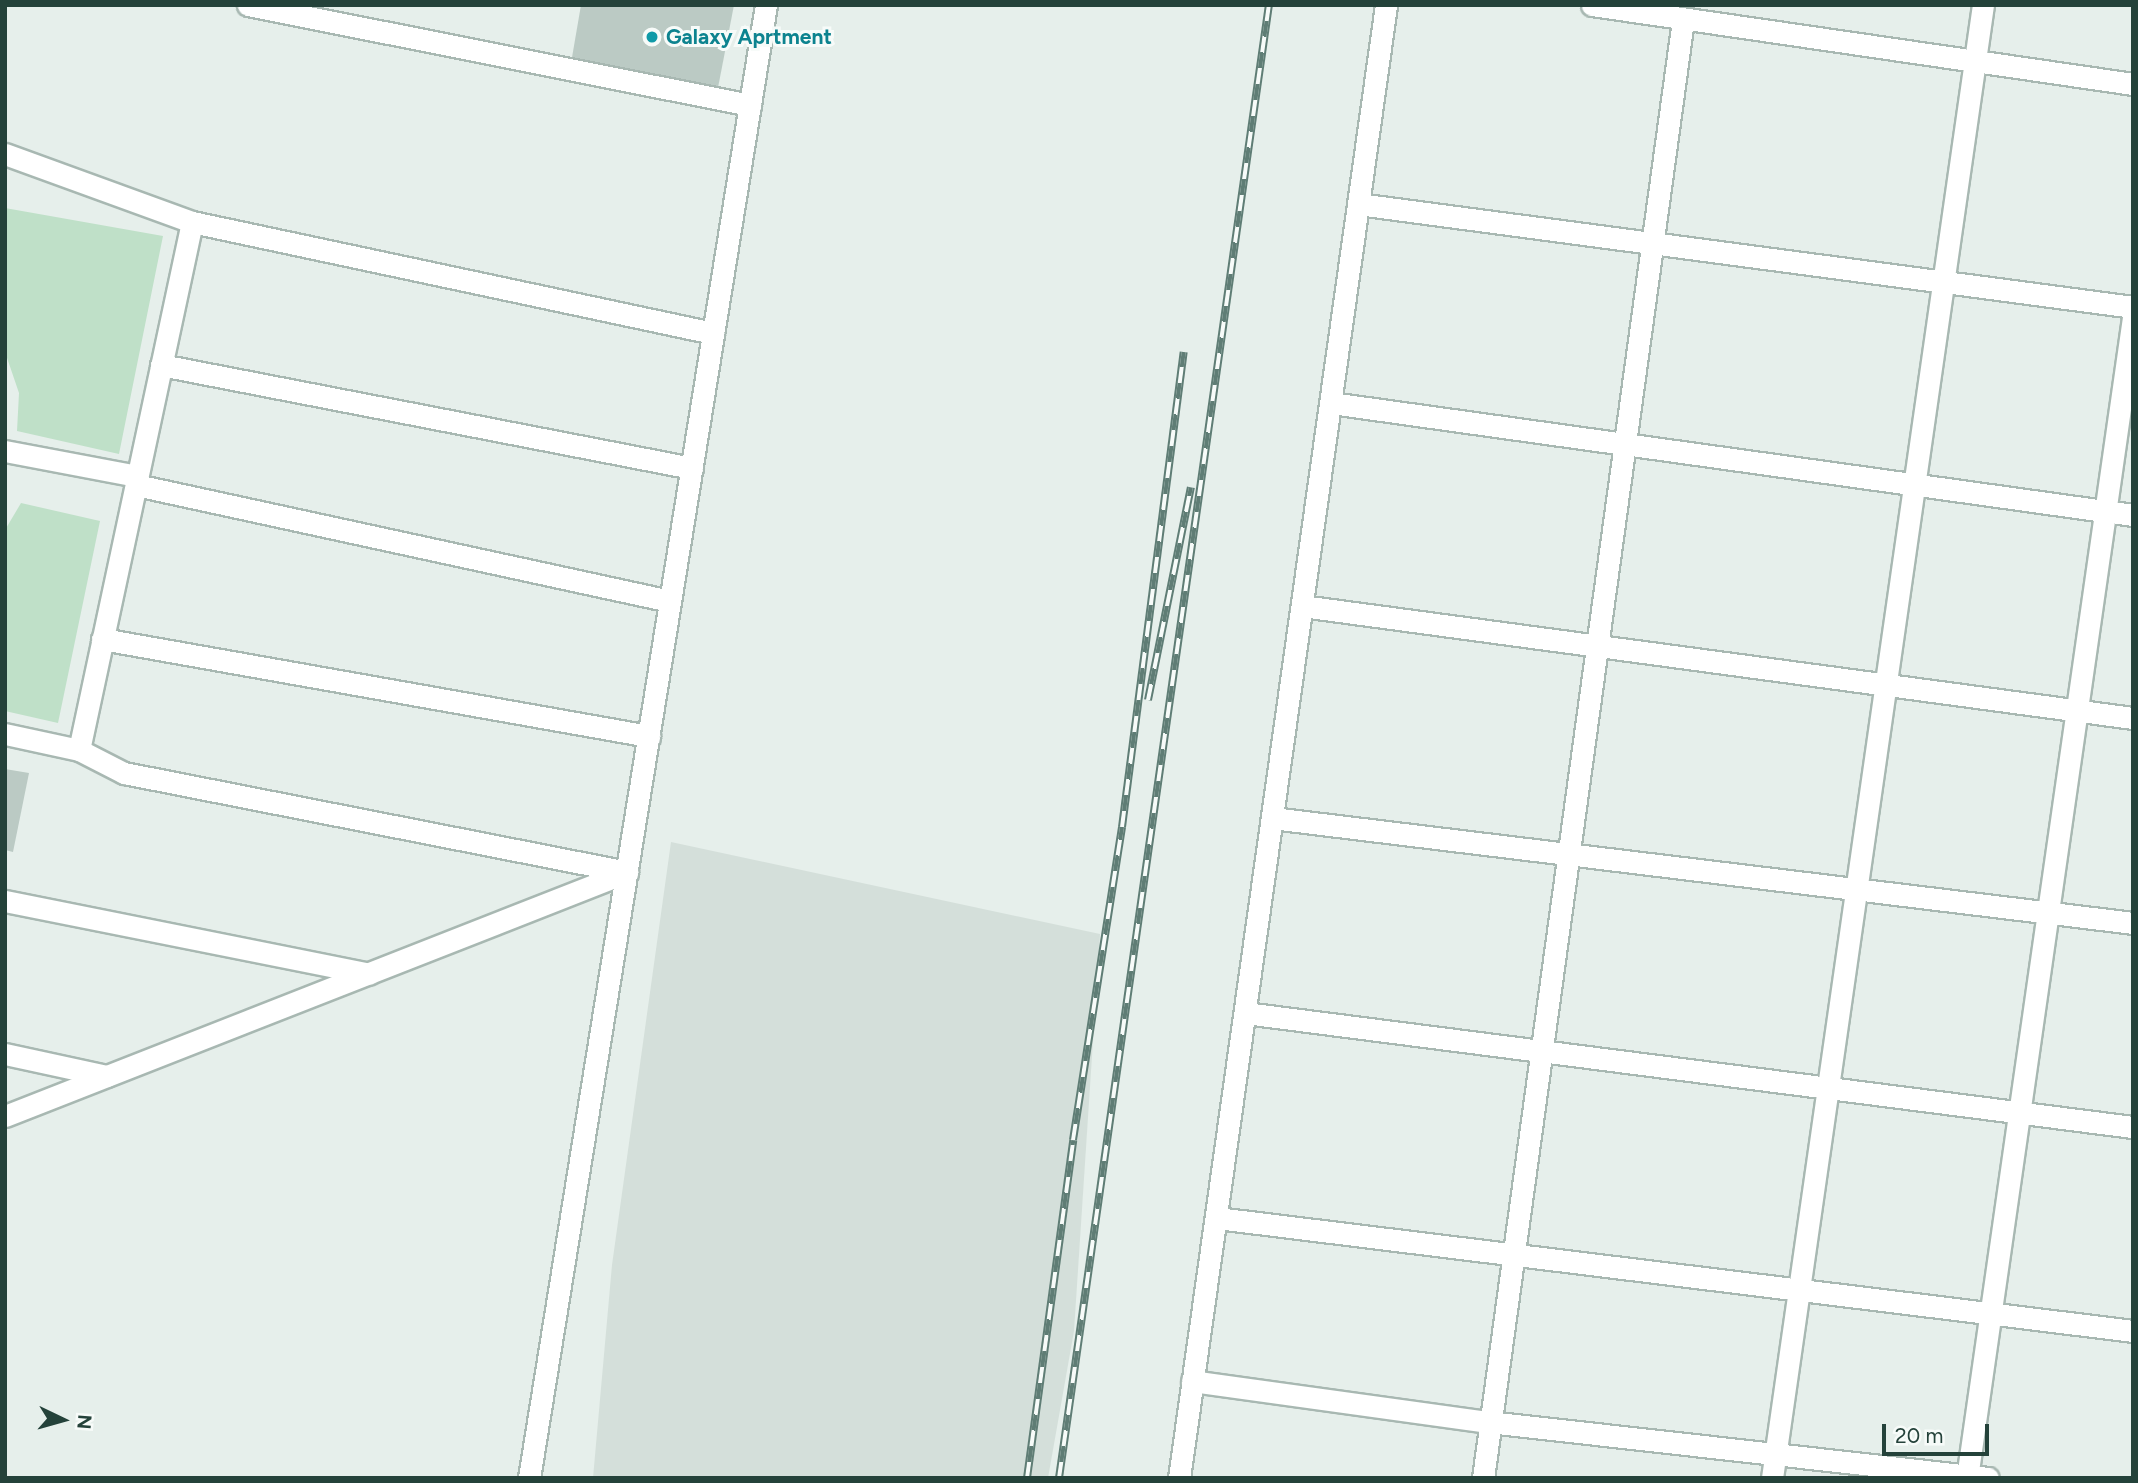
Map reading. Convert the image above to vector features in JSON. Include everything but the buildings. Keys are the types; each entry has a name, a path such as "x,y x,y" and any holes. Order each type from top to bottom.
{"street":[{"path":"248,5 750,105"},
{"path":"530,1478 766,5"},
{"path":"1179,1478 1387,5"},
{"path":"1592,5 2133,85"},
{"path":"1772,1478 1983,5"},
{"path":"1483,1478 1683,19"},
{"path":"5,154 192,222 713,333"},
{"path":"1358,204 2133,307"},
{"path":"79,750 192,222"},
{"path":"1192,1381 1489,1422 1975,1477 1988,1313 2133,317"},
{"path":"161,365 692,468"},
{"path":"1331,403 2133,515"},
{"path":"5,451 670,601"},
{"path":"1302,607 2133,718"},
{"path":"102,639 649,736"},
{"path":"5,734 79,750 124,773 626,872"},
{"path":"1272,818 2133,923"},
{"path":"5,1116 626,872"},
{"path":"5,901 369,974"},
{"path":"1245,1013 2133,1127"},
{"path":"5,1054 107,1076"},
{"path":"1217,1218 2133,1331"}],"shaded area":[{"path":"671,842 1100,934 1074,1331 1048,1478 593,1478 612,1265"}],"green space":[{"path":"5,208 163,236 119,454 17,431 19,393 5,352"},
{"path":"21,503 100,521 58,723 5,711 5,530"}],"railway":[{"path":"1059,1478 1269,5"},
{"path":"1027,1478 1073,1140 1122,827 1184,352"},
{"path":"1148,700 1191,487"}],"place":[{"name":"Galaxy Aprtment","path":"652,37"}]}
